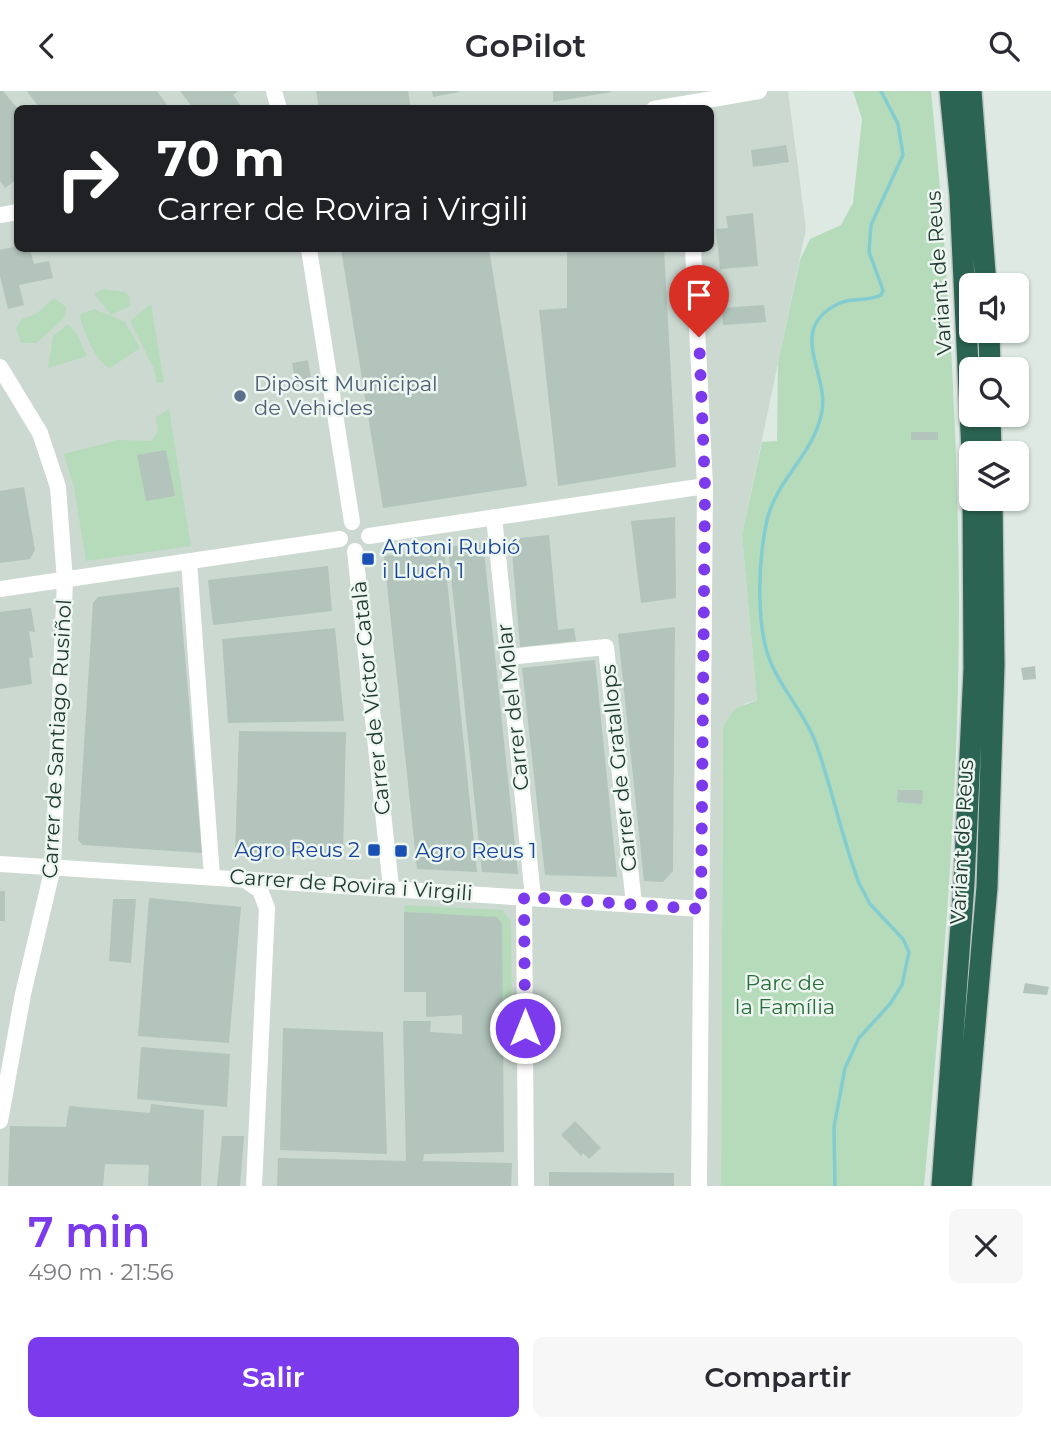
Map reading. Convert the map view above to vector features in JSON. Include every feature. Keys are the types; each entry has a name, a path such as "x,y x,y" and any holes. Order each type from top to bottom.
{"highway":[{"path":"942,91 960,195"},
{"name":"Variant de Reus","path":"950,91 960,195 971,441"},
{"path":"971,91 985,273"},
{"path":"983,91 986,145 983,228"},
{"name":"Variant de Reus","path":"942,1186 964,883 974,669 974,511"},
{"name":"Variant de Reus","path":"961,1186 987,887 994,665 992,511"}],"street":[{"path":"680,101 758,91"},
{"path":"309,252 352,522"},
{"path":"693,252 705,486 699,1186"},
{"name":"Carrer de Santiago Rusiñol","path":"0,367 40,433 58,487 65,580 53,867 23,994 0,1121"},
{"path":"369,536 705,486"},
{"name":"Carrer del Molar","path":"494,517 528,897 526,1186"},
{"path":"352,522 365,526 369,536 366,547 355,551 346,549 340,540 342,528 352,522"},
{"path":"0,589 340,540"},
{"name":"Carrer de Víctor Català","path":"355,551 391,887"},
{"path":"189,561 212,877"},
{"name":"Carrer de Gratallops","path":"508,657 606,647 634,904"},
{"name":"Carrer de Rovira i Virgili","path":"0,864 701,909"},
{"path":"235,878 260,890 267,908 254,1186"},
{"path":"267,908 280,892 300,882"}],"shaded area":[{"path":"0,91 788,91 806,229 742,535 757,700 746,703 723,726 721,1186 0,1186"}],"green space":[{"name":"Parc de la Família","path":"853,91 931,91 947,283 957,475 958,676 948,895 924,1186 721,1186 723,726 735,709 757,700 742,535 762,442 777,441 778,363 800,260 810,239 841,225 853,203 862,119"},
{"path":"102,289 125,292 129,296 130,306 111,315 94,294"},
{"path":"54,298 66,307 65,317 37,343 21,343 16,328 22,319 36,314"},
{"path":"151,304 164,382 157,383 154,369 130,321"},
{"path":"94,309 125,322 140,348 110,368 95,353 80,318 81,314"},
{"path":"68,324 77,334 87,356 48,368 53,336"},
{"path":"169,409 191,546 86,561 74,487 64,454 118,440 151,441 158,431 156,417"},
{"path":"405,905 502,910 511,921 512,1022 502,1022 502,924 497,918 404,912"}],"building":[{"path":"0,91 3,91 15,105 14,181 5,188 0,181"},
{"path":"27,91 157,91 167,105 37,105"},
{"path":"180,91 238,91 233,95 240,105 191,105"},
{"path":"316,91 408,91 410,105 318,105"},
{"path":"432,91 459,91 459,92 433,97"},
{"path":"553,91 611,91 611,92 553,102"},
{"path":"786,145 789,162 753,167 751,150"},
{"path":"753,213 758,266 720,269 716,229 728,228 726,216"},
{"path":"14,247 14,252 31,252 34,264 49,261 53,278 19,285 24,305 8,309 0,276 0,250"},
{"path":"341,252 489,252 527,486 383,508"},
{"path":"567,252 664,252 676,467 558,486 539,310 567,308"},
{"path":"764,305 766,322 723,325 722,308"},
{"path":"308,360 311,378 295,381 292,363"},
{"path":"911,432 938,432 938,440 911,440"},
{"path":"166,450 175,496 146,501 137,455"},
{"path":"24,487 35,550 30,559 0,563 0,491"},
{"path":"675,517 676,598 641,603 631,521"},
{"path":"549,535 558,630 574,628 576,641 520,647 511,539"},
{"path":"483,542 518,874 482,872 448,547"},
{"path":"444,550 477,872 417,869 384,556"},
{"path":"328,566 332,611 213,625 208,580"},
{"path":"179,587 202,853 83,845 78,840 93,603 98,597"},
{"path":"31,608 35,632 29,631 33,657 29,658 32,684 0,689 0,612"},
{"path":"675,627 673,871 663,882 644,881 618,634"},
{"path":"335,628 344,721 228,723 222,639"},
{"path":"595,660 617,877 545,875 522,668"},
{"path":"1035,666 1036,679 1023,680 1021,668"},
{"path":"239,731 346,732 343,856 235,855"},
{"path":"898,790 923,790 922,804 897,802"},
{"path":"0,891 5,891 5,921 0,921"},
{"path":"149,898 241,907 229,1043 138,1036"},
{"path":"113,899 136,899 131,963 109,961"},
{"path":"404,912 497,917 502,924 504,1152 424,1154 423,1161 512,1163 511,1186 277,1186 278,1158 406,1161 403,1021 431,1021 430,1032 462,1034 462,1015 426,1017 426,992 404,992"},
{"path":"1025,983 1049,987 1047,995 1023,993"},
{"path":"283,1028 383,1032 387,1154 280,1150"},
{"path":"141,1047 230,1054 227,1107 137,1099"},
{"path":"151,1104 204,1110 201,1186 148,1186 149,1165 105,1164 103,1186 8,1186 10,1126 66,1127 69,1106 150,1113"},
{"path":"575,1121 601,1148 589,1159 583,1153 581,1156 561,1135"},
{"path":"222,1136 244,1136 240,1186 217,1186"},
{"path":"549,1172 674,1173 674,1186 549,1186"}],"waterway":[{"path":"835,1186 834,1127 845,1068 859,1038 890,1004 902,985 909,952 903,939 870,904 859,883 815,741 771,663 761,621 761,568 764,534 772,506 778,492 812,440 822,411 823,396 813,352 815,325 824,313 840,303 876,297 881,295 883,290 869,252 871,225 903,155 898,124 881,91"}],"place":[{"name":"Dipòsit Municipal de Vehicles","path":"240,396"},
{"name":"Antoni Rubió i Lluch 1","path":"368,559"},
{"name":"Agro Reus 2","path":"374,850"},
{"name":"Agro Reus 1","path":"401,851"}],"route":[{"path":"525,1028 524,897 701,909 705,486 699,337"}]}
